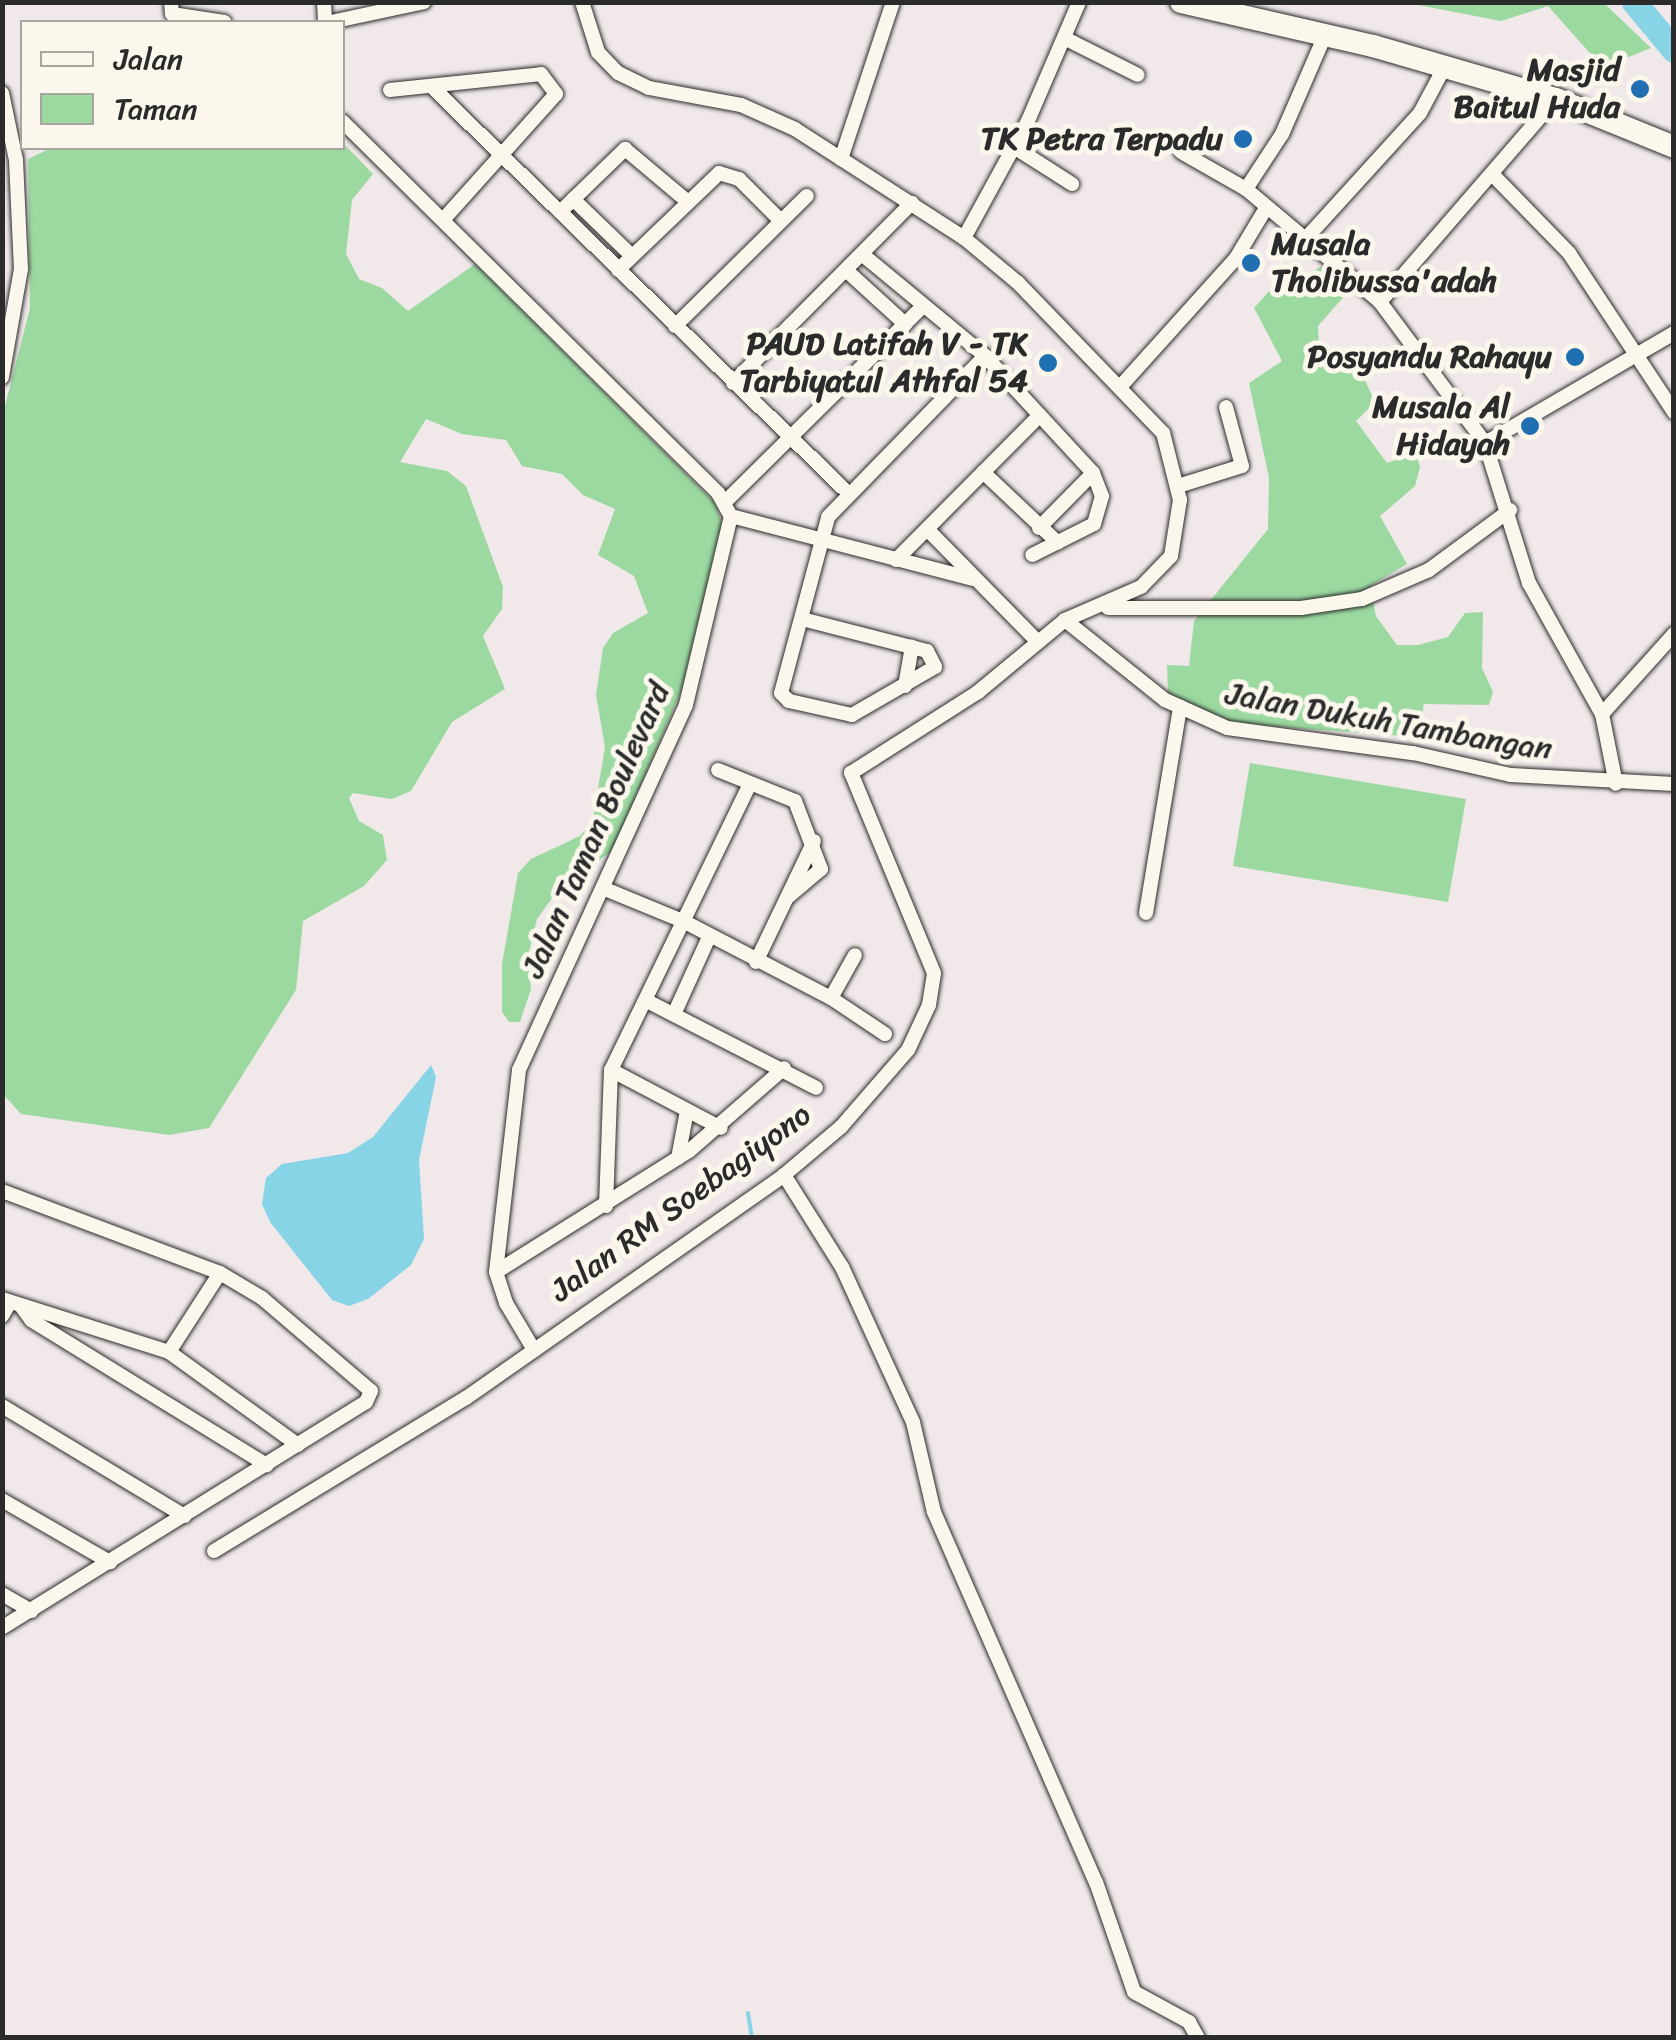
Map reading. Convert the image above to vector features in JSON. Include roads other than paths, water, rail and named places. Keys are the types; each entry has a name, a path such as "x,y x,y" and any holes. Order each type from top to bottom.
{"main road":[{"path":"1180,2 1326,33 1556,100 1674,147"}],"street":[{"path":"338,20 424,2"},
{"name":"Jalan RM Soebagiyono","path":"214,1551 447,1411 784,1175 841,1127 900,1060 933,990 928,950 855,797 850,773 978,692 1065,620 1141,587 1170,556 1178,486 1164,433 1018,283 964,238 912,203 742,104 649,88 618,72 592,38 582,2"},
{"path":"841,159 893,2"},
{"path":"964,238 1014,146 1066,39 1079,2"},
{"path":"172,13 212,20"},
{"path":"1246,188 1282,134 1326,33"},
{"path":"1066,39 1138,75"},
{"path":"1309,235 1420,113 1444,68"},
{"path":"390,90 545,75 557,98 442,220"},
{"path":"433,88 848,493"},
{"path":"2,93 16,160 21,269 2,377"},
{"path":"1380,302 1556,100"},
{"path":"345,124 728,510 821,541 972,578"},
{"path":"1014,146 1072,184"},
{"path":"560,212 630,148 687,201"},
{"name":"Jalan Dukuh Tambangan","path":"1180,152 1246,188 1266,208 1309,235 1380,302 1485,443 1510,510 1529,583 1602,714 1616,784"},
{"path":"618,270 712,176 732,174 781,221"},
{"path":"1493,175 1569,253 1639,353 1674,412"},
{"path":"675,326 807,196"},
{"path":"573,200 632,256"},
{"path":"734,383 912,203"},
{"path":"1120,388 1236,258 1266,208"},
{"path":"863,255 985,356 1093,473 1102,496 1099,516 1032,556"},
{"path":"847,272 905,324"},
{"path":"728,510 790,438 923,306"},
{"path":"1485,443 1674,333"},
{"path":"802,619 912,647 937,664 852,715 782,696 828,517 985,356"},
{"path":"1178,486 1242,466 1226,407"},
{"path":"896,560 1040,415"},
{"path":"983,472 1058,543"},
{"path":"1039,528 1093,473"},
{"name":"Jalan Taman Boulevard","path":"534,1350 506,1303 496,1272 519,1070 686,705 728,510"},
{"path":"1092,608 1302,608 1362,599 1429,570 1510,510"},
{"path":"927,529 1036,641"},
{"name":"Jalan Dukuh Tambangan","path":"1065,620 1180,707 1227,728 1413,752 1511,775 1616,784 1674,784"},
{"path":"1602,714 1674,634"},
{"path":"905,686 912,647"},
{"path":"1146,913 1180,707"},
{"path":"718,770 796,801 814,840 756,962"},
{"path":"606,1206 611,1070 750,784"},
{"path":"604,889 685,922 831,998 884,1034"},
{"path":"675,1012 709,937"},
{"path":"831,998 855,955"},
{"path":"647,1000 816,1088"},
{"path":"496,1272 606,1206 721,1128 784,1068"},
{"path":"611,1070 721,1128"},
{"path":"678,1158 687,1111"},
{"path":"784,1175 842,1267 913,1422 934,1512 1096,1882 1134,1992 1189,2022 1198,2038"},
{"path":"2,1191 220,1273 369,1384 366,1402 2,1628"},
{"path":"169,1352 220,1273"},
{"path":"11,1302 40,1306 169,1352 298,1445"},
{"path":"2,1316 11,1302"},
{"path":"11,1302 31,1320 266,1464"},
{"path":"2,1406 184,1516"},
{"path":"2,1500 110,1562"},
{"path":"2,1594 30,1611"}],"water":[{"path":"431,1065 436,1077 419,1160 424,1239 411,1265 368,1299 349,1306 332,1300 270,1222 262,1204 266,1178 282,1164 348,1153 373,1137"}],"waterway":[{"path":"1634,2 1674,50"},
{"path":"748,2013 752,2038"}],"place":[{"name":"Masjid Baitul Huda","path":"1640,89"},
{"name":"TK Petra Terpadu","path":"1243,139"},
{"name":"Musala Tholibussa'adah","path":"1251,263"},
{"name":"Posyandu Rahayu","path":"1575,357"},
{"name":"PAUD Latifah V - TK Tarbiyatul Athfal 54","path":"1048,363"},
{"name":"Musala Al Hidayah","path":"1530,426"}]}
